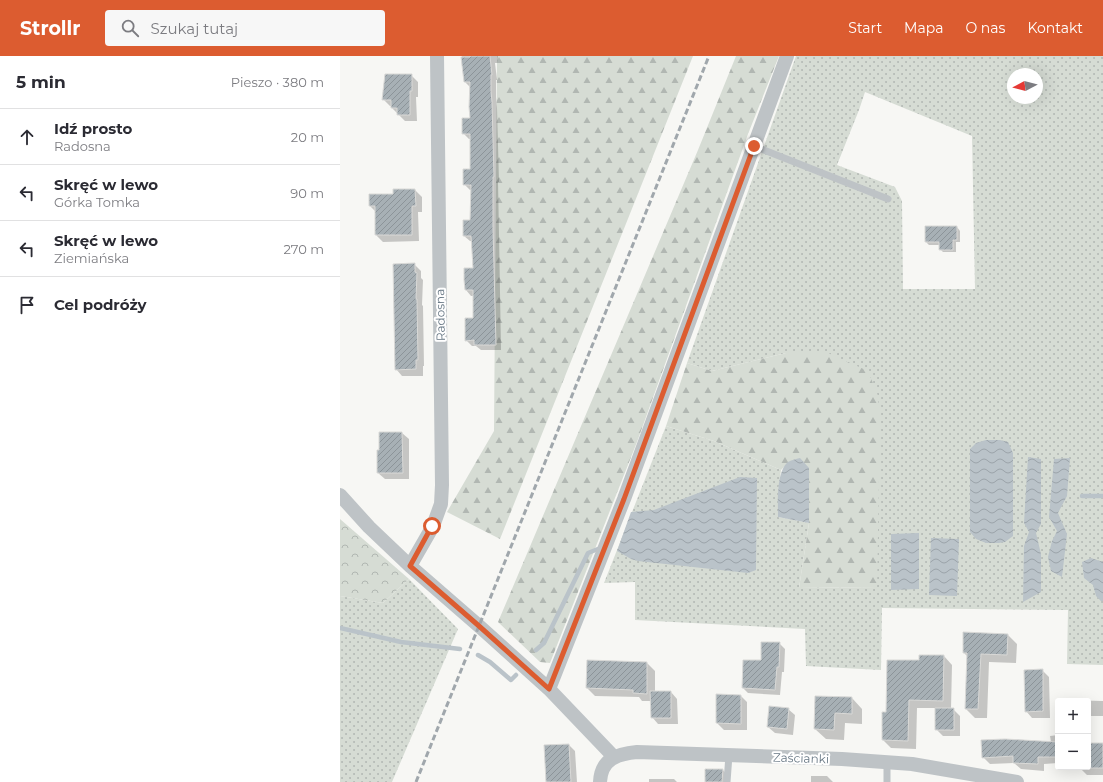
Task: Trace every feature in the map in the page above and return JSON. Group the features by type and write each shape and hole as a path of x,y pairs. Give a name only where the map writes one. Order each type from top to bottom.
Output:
{"street":[{"name":"Radosna","path":"410,566 432,526 441,504 437,56"},
{"path":"549,689 624,499 787,56"},
{"path":"340,495 369,527 410,566 549,689 614,757 605,765 601,774 600,782"},
{"name":"Zaścianki","path":"614,757 625,753 637,752 842,759 912,764 1017,782"}],"lane":[{"path":"754,146 888,199"},
{"path":"727,782 729,755"},
{"path":"887,762 887,782"}],"green space":[{"path":"497,56 693,56 500,539 447,512 494,431"},
{"path":"736,56 779,56 748,134 637,442 550,663 540,662 498,622 698,150"},
{"path":"796,56 1103,56 1103,665 1067,664 1068,610 882,608 881,670 806,666 805,629 635,620 635,582 604,583 666,426 714,441 781,470 778,493 778,517 809,523 799,588 877,587 786,353 712,371 687,363","holes":["865,92 972,136 975,289 903,289 902,201 895,187 837,165"]},
{"path":"786,353 828,353 868,371 878,396 880,423 877,587 799,588 809,523 789,462 781,470 714,441 666,426 687,363 712,371"},
{"path":"340,519 409,579 383,603 340,596"},
{"path":"409,579 458,629 392,782 340,782 340,596 383,603"}],"water":[{"path":"986,440 1000,440 1008,442 1013,453 1013,536 1005,542 999,543 986,543 976,539 970,532 970,449 976,443"},
{"path":"1028,457 1041,459 1041,524 1036,533 1041,554 1041,592 1023,602 1024,546 1029,532 1024,523"},
{"path":"800,458 809,468 809,523 778,517 778,488 781,473 788,462"},
{"path":"1070,458 1067,496 1058,513 1067,534 1062,577 1051,571 1048,557 1052,541 1057,531 1049,517 1054,459"},
{"path":"740,477 757,478 756,570 748,573 638,561 631,559 617,551 631,512 654,510"},
{"path":"919,533 919,589 891,590 891,534"},
{"path":"931,538 959,539 957,596 929,595"},
{"path":"1091,558 1103,562 1103,601 1096,596 1093,585 1084,578 1082,562"}],"building":[{"path":"490,56 492,75 491,91 494,177 493,228 496,345 474,345 474,340 465,341 465,318 473,318 473,290 465,290 464,268 473,268 471,236 463,236 463,220 470,220 471,185 463,185 463,169 470,169 470,134 462,134 462,118 470,118 470,82 464,82 461,57"},
{"path":"385,74 412,74 410,115 397,115 397,108 391,108 391,100 382,100"},
{"path":"393,189 415,189 416,206 412,206 412,235 375,235 375,206 369,206 369,194 393,194"},
{"path":"925,226 957,226 957,240 953,240 953,250 939,250 939,242 925,242"},
{"path":"415,263 415,272 417,273 416,299 418,360 416,360 416,369 395,370 393,264"},
{"path":"379,432 402,432 403,473 377,473"},
{"path":"963,632 1008,634 1007,655 981,654 978,709 965,709 967,653 963,653"},
{"path":"761,642 780,642 779,667 777,667 775,690 742,688 743,660 761,660"},
{"path":"919,655 944,655 943,701 909,700 908,741 882,740 882,712 886,712 887,660 919,660"},
{"path":"587,660 647,662 647,694 633,693 633,690 586,688"},
{"path":"1043,669 1043,711 1025,712 1024,670"},
{"path":"650,691 671,691 671,718 651,718"},
{"path":"716,694 741,695 741,724 716,723"},
{"path":"815,696 852,697 852,714 835,713 834,730 814,729"},
{"path":"769,706 789,708 787,729 767,727"},
{"path":"935,708 954,708 954,730 935,730"},
{"path":"1005,739 1055,742 1055,757 1038,757 1038,764 1013,763 1013,756 982,758 981,740"},
{"path":"1091,743 1103,743 1103,768 1091,768"},
{"path":"569,744 571,782 546,782 544,745"},
{"path":"705,769 723,769 722,782 705,782"}],"waterway":[{"path":"1082,496 1103,496"},
{"path":"536,650 544,643 588,553 598,549"},
{"path":"340,628 401,642 460,649"},
{"path":"478,655 490,662 511,680 516,675"}],"railway":[{"path":"416,782 709,56"}],"route":[{"path":"432,526 410,566 549,689 624,499 664,386 754,146"}]}
